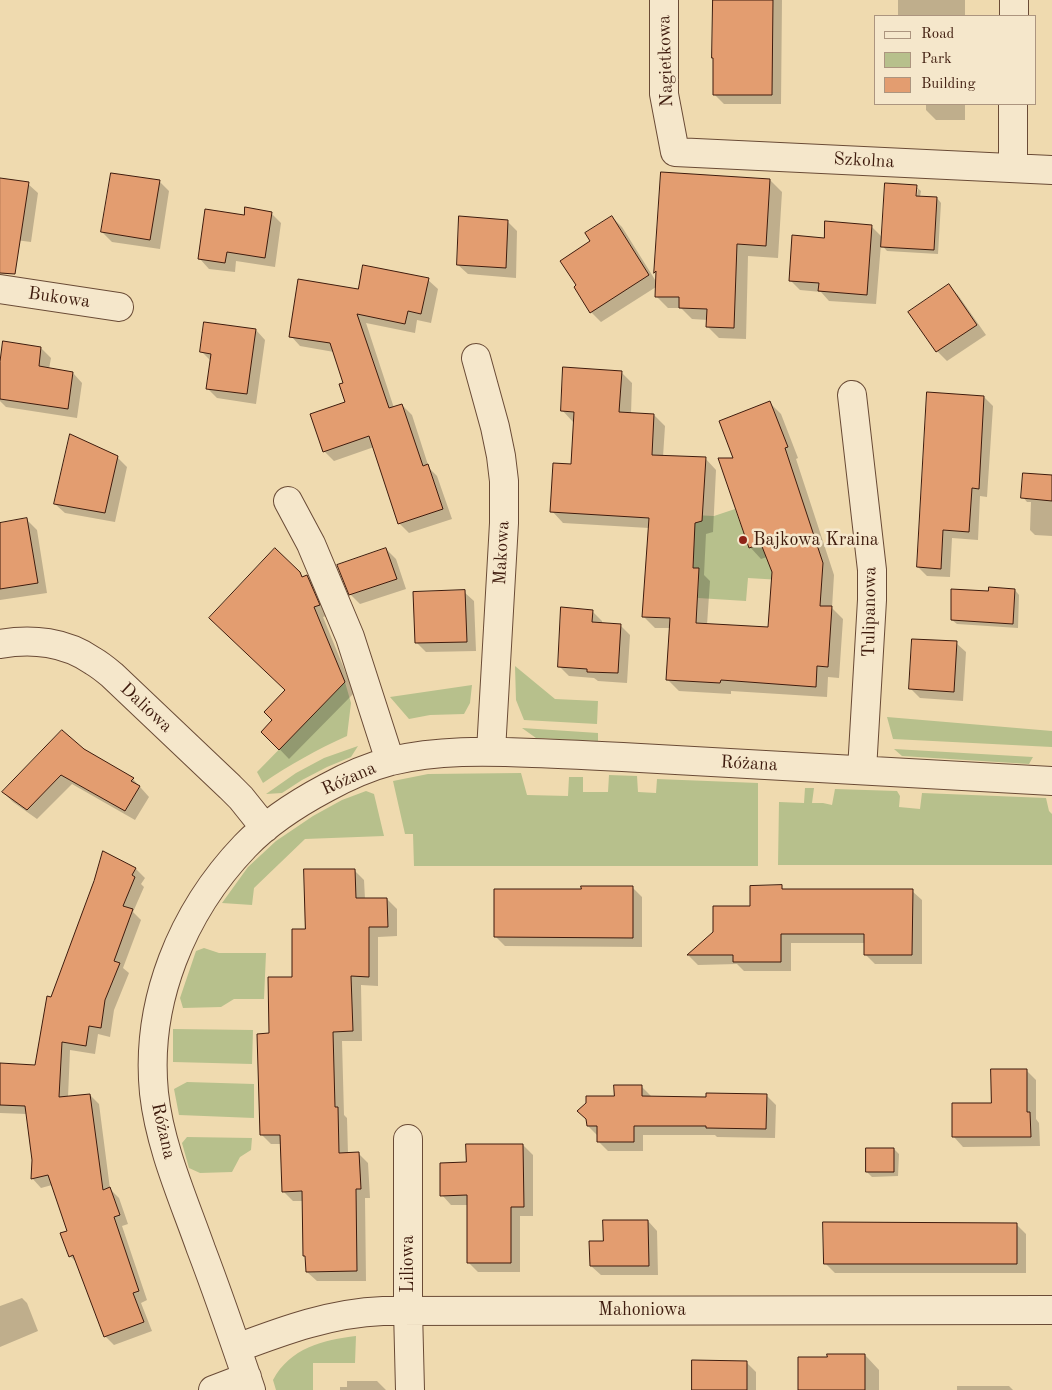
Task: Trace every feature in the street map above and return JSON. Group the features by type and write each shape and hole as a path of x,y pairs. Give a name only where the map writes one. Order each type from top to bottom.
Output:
{"street":[{"name":"Nagietkowa","path":"664,0 664,94 676,152"},
{"path":"1014,0 1014,15"},
{"path":"1013,105 1013,168"},
{"name":"Szkolna","path":"676,152 1052,170"},
{"name":"Bukowa","path":"0,289 119,306"},
{"name":"Makowa","path":"476,358 495,427 504,481 504,523 492,751"},
{"name":"Tulipanowa","path":"852,395 872,570 862,770"},
{"path":"288,501 311,544 350,637 390,761"},
{"name":"Daliowa","path":"0,644 14,641 43,642 70,648 93,660 112,675 230,787 265,828"},
{"name":"Różana","path":"249,1384 167,1152 154,1094 153,1056 156,1017 167,974 186,930 214,884 245,846 282,815 340,780 359,772 390,761 454,752 492,751 605,756 1052,781"},
{"name":"Liliowa","path":"408,1139 410,1390"},
{"name":"Mahoniowa","path":"237,1348 319,1320 366,1311 1052,1310"},
{"path":"213,1390 249,1384"}],"green space":[{"path":"735,509 749,548 761,544 763,550 798,581 748,578 746,601 698,598 699,569 693,568 694,555 671,553 673,514 714,516"},
{"path":"515,666 555,699 598,701 597,724 524,720 516,700"},
{"path":"345,682 351,703 347,736 304,758 263,783 257,772"},
{"path":"472,685 470,703 464,714 430,715 409,719 390,697"},
{"path":"887,717 1052,731 1052,747 893,739"},
{"path":"522,728 598,733 598,741 536,738"},
{"path":"358,746 351,757 302,780 282,793 266,794 296,773 324,758"},
{"path":"894,749 1033,757 1029,764 902,756"},
{"path":"521,773 527,795 568,796 569,777 583,777 583,792 608,792 609,775 637,776 638,792 656,793 657,779 758,783 758,866 414,866 413,834 405,834 393,781 428,774"},
{"path":"805,788 814,788 812,803 832,805 835,789 897,791 900,796 899,807 920,809 922,793 1046,798 1049,811 1052,814 1052,865 778,865 779,802 804,803"},
{"path":"366,791 374,794 384,836 305,839 254,888 252,905 222,903 248,867 276,841 313,816 342,800"},
{"path":"204,948 219,953 266,953 264,999 234,999 221,1007 183,1008 180,998 196,951"},
{"path":"173,1029 253,1030 252,1064 173,1062"},
{"path":"187,1082 254,1084 254,1118 179,1115 174,1089"},
{"path":"187,1137 252,1138 251,1150 240,1157 232,1172 200,1173 189,1168 182,1143"},
{"path":"356,1336 355,1363 313,1363 313,1390 276,1390 273,1380 288,1360 298,1353 320,1343"}],"building":[{"path":"713,0 773,0 772,95 713,95"},
{"path":"661,172 770,179 766,246 737,244 734,328 706,327 707,309 679,308 679,297 655,297 656,271 654,273"},
{"path":"111,173 160,180 150,240 101,232"},
{"path":"0,178 29,182 15,274 0,273"},
{"path":"885,183 917,185 916,196 937,197 934,250 881,247"},
{"path":"245,207 272,212 265,258 227,252 225,263 198,259 205,209 244,215"},
{"path":"459,216 508,220 506,268 457,265"},
{"path":"612,216 649,275 590,313 574,287 576,285 560,261 590,241 585,233"},
{"path":"825,221 872,225 867,295 818,291 819,283 789,281 792,235 824,238"},
{"path":"363,265 429,278 421,314 408,311 405,324 357,314 389,408 402,404 423,466 428,464 443,509 398,524 369,436 323,452 310,414 345,402 339,384 343,383 330,343 289,337 298,279 358,289"},
{"path":"949,284 977,325 936,352 908,312"},
{"path":"204,322 256,329 247,394 206,389 211,354 200,352"},
{"path":"3,341 41,347 39,366 73,372 68,409 0,399 0,362"},
{"path":"563,367 622,371 619,412 654,414 652,455 706,457 702,521 695,523 693,568 699,568 696,623 768,627 772,572 761,544 749,548 718,458 733,458 719,421 770,401 788,447 785,448 823,563 820,606 832,606 828,667 817,666 816,687 721,680 720,683 666,680 670,618 642,617 649,518 550,512 553,463 571,464 574,412 561,411"},
{"path":"927,392 984,396 979,489 972,488 969,532 943,530 941,569 917,567"},
{"path":"70,434 118,456 105,513 54,504"},
{"path":"1023,473 1052,475 1052,501 1021,498"},
{"path":"27,518 38,583 0,589 0,523"},
{"path":"275,548 300,572 302,577 307,575 320,605 314,607 345,682 279,750 261,732 272,720 264,712 285,690 209,618"},
{"path":"386,548 397,579 349,595 337,565"},
{"path":"989,587 1015,589 1013,624 951,620 951,589 988,591"},
{"path":"465,590 467,642 415,643 413,592"},
{"path":"561,607 593,610 592,622 621,624 618,673 587,672 587,669 558,667"},
{"path":"912,639 957,641 954,692 909,689"},
{"path":"62,730 84,749 134,778 131,781 140,786 125,811 61,775 27,810 2,792"},
{"path":"103,851 136,868 132,875 135,877 123,906 133,909 114,961 120,963 105,1000 101,1028 89,1026 86,1046 62,1042 59,1097 90,1094 103,1190 110,1187 120,1215 114,1217 139,1291 133,1293 144,1322 104,1337 73,1255 69,1257 60,1233 67,1231 48,1175 31,1179 32,1160 25,1106 0,1105 0,1063 35,1065 47,996 51,997 94,881"},
{"path":"304,869 355,869 356,898 387,898 388,927 369,927 369,977 351,976 353,1031 333,1032 335,1107 338,1107 339,1153 359,1152 361,1189 356,1189 357,1271 306,1272 305,1256 303,1256 302,1191 282,1192 280,1135 260,1135 257,1034 269,1033 268,977 292,977 292,929 305,929"},
{"path":"782,885 782,889 913,889 912,955 864,955 864,934 781,934 781,962 733,962 733,955 687,955 713,932 713,906 750,906 750,886"},
{"path":"581,886 633,886 633,938 494,937 494,889 581,889"},
{"path":"991,1069 1027,1069 1027,1112 1030,1112 1031,1137 952,1137 952,1103 991,1103"},
{"path":"614,1085 642,1085 642,1096 706,1097 706,1093 767,1094 766,1129 706,1128 706,1126 634,1126 634,1142 597,1142 597,1126 587,1126 586,1119 577,1111 586,1103 586,1096 614,1096"},
{"path":"466,1144 523,1144 524,1207 511,1207 511,1263 467,1263 467,1195 440,1196 440,1163 466,1162"},
{"path":"866,1148 894,1148 894,1172 866,1172"},
{"path":"603,1220 648,1220 649,1266 590,1266 589,1241 603,1241"},
{"path":"823,1222 1017,1223 1017,1264 824,1264"},
{"path":"827,1354 865,1354 865,1390 798,1390 798,1357 827,1357"},
{"path":"692,1360 747,1361 747,1390 692,1390"}],"place":[{"name":"Bajkowa Kraina","path":"743,540"}]}
